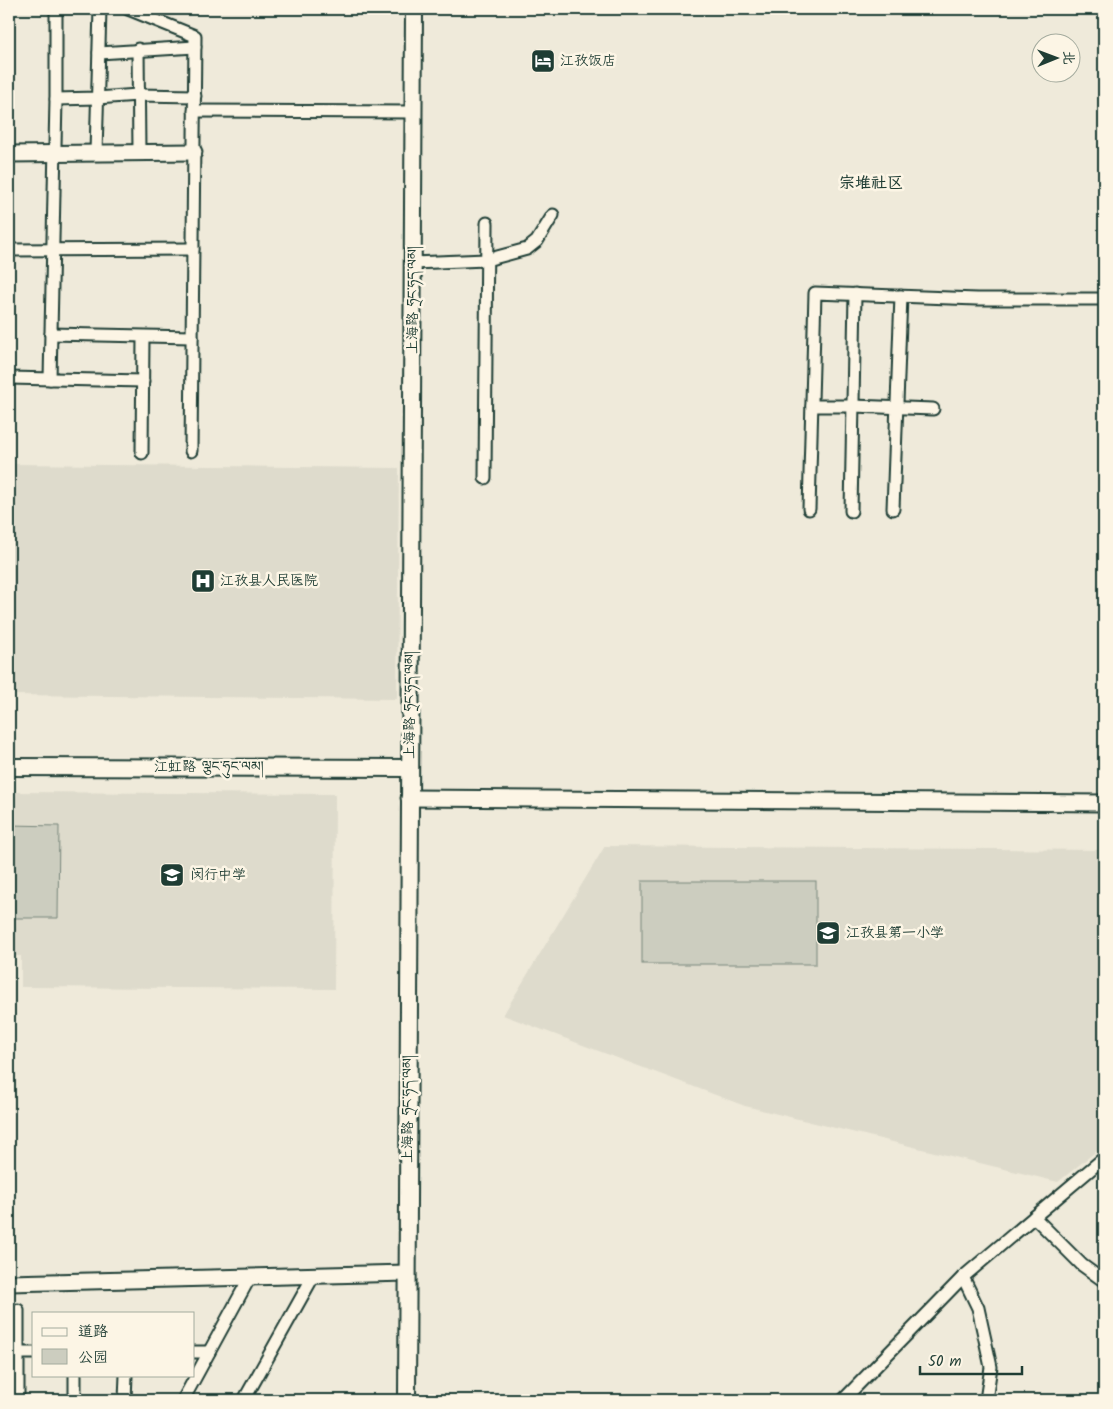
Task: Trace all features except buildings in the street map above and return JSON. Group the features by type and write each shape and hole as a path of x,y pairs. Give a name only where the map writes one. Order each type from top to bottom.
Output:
{"main road":[{"name":"上海路 ཧྲང་ཧད་ལམ།","path":"407,1400 414,9"},
{"name":"江虹路 ལྕང་ཧུང་ལམ།","path":"9,767 410,768"}],"street":[{"path":"50,378 56,9"},
{"path":"96,153 100,9"},
{"path":"128,9 195,36 190,451"},
{"path":"98,52 195,47"},
{"path":"138,49 139,152"},
{"path":"56,99 195,96"},
{"path":"194,111 414,112"},
{"path":"9,154 194,152"},
{"path":"413,263 486,260 527,248 537,241 553,215"},
{"path":"485,478 487,223"},
{"path":"9,249 193,249"},
{"path":"809,509 815,293 977,299 1104,299"},
{"path":"851,510 855,294"},
{"path":"893,509 901,296"},
{"path":"51,334 192,338"},
{"path":"142,453 143,337"},
{"path":"9,378 143,381"},
{"path":"812,406 934,409"},
{"path":"409,798 1104,803"},
{"path":"843,1400 963,1277 1104,1158"},
{"path":"1034,1217 1082,1265 1104,1281"},
{"path":"9,1283 407,1273"},
{"path":"244,1400 314,1275"},
{"path":"183,1400 250,1277"},
{"path":"963,1277 978,1308 991,1367 986,1400"},
{"path":"18,1310 13,1353 18,1400"},
{"path":"195,1352 210,1352"},
{"path":"13,1353 32,1353"},
{"path":"75,1376 75,1400"},
{"path":"125,1400 126,1376"}],"shaded area":[{"name":"江孜县人民医院","path":"9,464 399,468 397,699 9,695"},
{"name":"闵行中学","path":"9,792 335,794 334,989 21,987 21,956 9,956"},
{"name":"江孜县第一小学","path":"605,846 1104,850 1104,1145 1058,1182 745,1106 503,1015"}],"green space":[{"path":"9,825 59,826 58,918 9,918"},
{"path":"642,881 816,881 816,964 642,964"}],"place":[{"name":"江孜饭店","path":"543,61"},
{"name":"江孜县人民医院","path":"203,581"},
{"name":"闵行中学","path":"172,875"},
{"name":"江孜县第一小学","path":"828,933"}],"district":[{"name":"宗堆社区","path":"871,183"}]}
